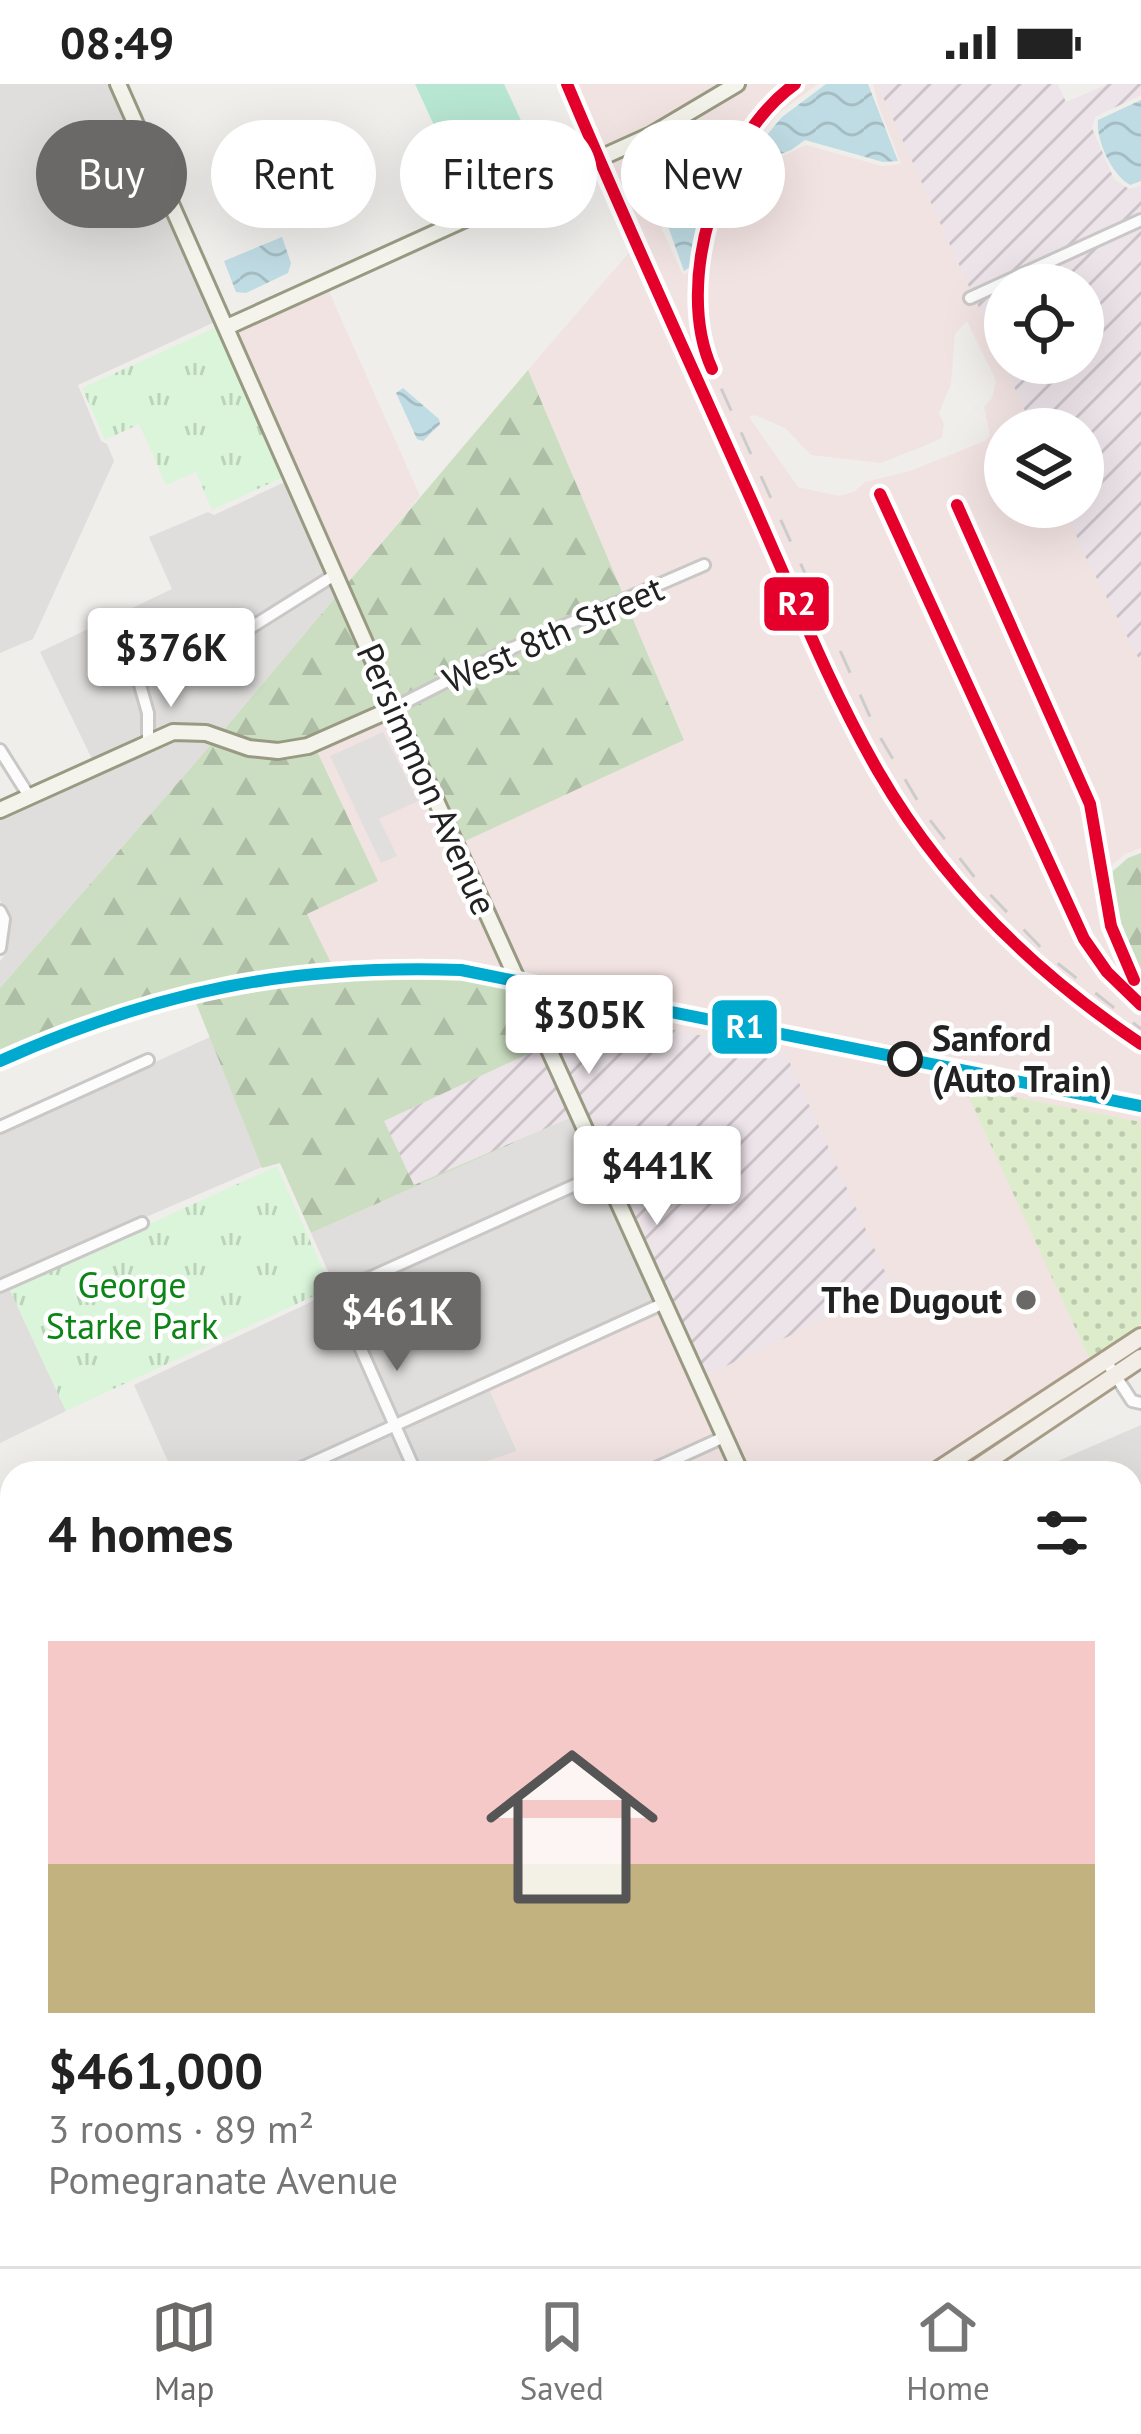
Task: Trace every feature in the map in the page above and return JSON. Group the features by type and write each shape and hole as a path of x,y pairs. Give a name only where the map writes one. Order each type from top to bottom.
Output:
{"main road":[{"path":"986,1461 1141,1336"},
{"path":"954,1461 1109,1366 1141,1358"}],"street":[{"name":"Persimmon Avenue","path":"118,84 735,1461"},
{"path":"227,327 651,135 737,84"},
{"path":"970,298 1141,220"},
{"name":"West 8th Street","path":"0,810 148,742 188,731 249,748 278,751 308,746 510,649 704,566"},
{"path":"148,742 148,712 140,686 148,669 250,628 336,574"},
{"path":"0,750 29,796"},
{"path":"0,911 4,919 0,948"},
{"path":"0,1126 148,1060"},
{"path":"410,1461 336,1293 604,1172"},
{"path":"0,1286 142,1223"},
{"path":"317,1461 664,1304"},
{"path":"1109,1366 1132,1400 1141,1403"},
{"path":"671,1461 724,1437"}],"shaded area":[{"path":"0,84 113,84 129,120 36,120 36,228 178,228 219,320 78,385 114,461 33,639 0,653"},
{"path":"575,84 727,84 667,120 621,120 621,142 605,150 597,120 591,120"},
{"path":"747,84 818,84 773,120 693,120"},
{"path":"873,84 877,84 971,291 963,295 967,304 976,301 984,319 984,356 967,321 955,334 951,384 939,413 944,424 942,438 881,463 811,455 785,428 755,415 749,417 798,487 839,496 865,482 910,471 984,441 984,528 1075,528 1141,663 1141,848 1109,868 1107,902 1126,968 1141,987 1141,1122 965,1088 1090,1360 940,1461 741,1461 703,1377 891,1287 785,1052 587,1013 531,997 461,843 684,739 627,605 711,568 706,559 623,594 528,370 644,235 641,228 662,228 683,275 697,268 703,228 785,228 785,155 806,145 882,166 901,164 879,107"},
{"path":"877,84 1058,84 1066,102 1108,84 1141,84 1141,95 1095,117 1092,128 1114,179 1129,189 1141,186 1141,214 1031,264 984,264 984,285 971,291"},
{"path":"621,155 621,184 610,160"},
{"path":"1141,226 1141,663 1073,528 1104,528 1104,408 1024,408 1013,384 1104,384 1104,264 1059,264"},
{"path":"327,287 420,496 346,585 234,330"},
{"path":"995,384 1013,384 1024,408 984,408"},
{"path":"289,480 329,571 247,623 146,662 135,687 143,713 143,738 93,761 40,652 172,589 149,537 208,512 214,515"},
{"path":"334,582 339,593 222,732 153,734 145,686 152,674 252,633"},
{"path":"392,715 519,993 473,981 338,977 307,914 378,881 317,750"},
{"path":"383,732 418,801 379,819 397,856 381,863 330,756"},
{"path":"175,738 214,741 0,988 9,920 0,900 0,816"},
{"path":"531,997 587,1013 785,1052 892,1287 703,1377"},
{"path":"210,1037 262,1167 0,1280 0,1133"},
{"path":"543,1047 574,1116 415,1186 383,1121"},
{"path":"574,1116 598,1169 335,1287 311,1233"},
{"path":"602,1179 657,1300 397,1419 342,1296"},
{"path":"9,1288 66,1411 0,1443 0,1292"},
{"path":"330,1293 388,1423 303,1461 168,1461 134,1385"},
{"path":"662,1310 718,1434 658,1461 487,1461 517,1451 489,1389"},
{"path":"489,1389 517,1451 490,1461 416,1461 401,1429"},
{"path":"1141,1425 1141,1461 1058,1461"},
{"path":"392,1433 405,1461 330,1461"},
{"path":"722,1444 730,1461 684,1461"}],"green space":[{"path":"415,84 504,84 521,120 432,120"},
{"path":"221,325 286,476 212,510 196,472 166,485 139,424 105,440 82,388"},
{"path":"528,370 623,594 507,644 396,701 346,585"},
{"path":"339,593 387,705 325,733 289,742 269,743 222,732"},
{"path":"627,605 684,740 461,843 400,711 512,654"},
{"path":"376,722 317,751 378,881 307,914 338,977 473,981 519,993 543,1047 384,1121 414,1185 574,1116 311,1233 280,1163 262,1168 194,998 54,1044 7,1067 0,1051 0,988 214,741 264,756"},
{"path":"1141,853 1141,980 1121,942 1113,871"},
{"path":"964,1087 1141,1122 1141,1324 1090,1360"},
{"name":"George Starke Park","path":"277,1166 331,1288 66,1411 9,1288"}],"water":[{"path":"826,84 868,84 898,161 883,162 805,140 785,152 782,117"},
{"path":"1141,100 1141,181 1130,185 1106,157 1098,120"},
{"path":"669,228 700,228 693,265 684,271"},
{"path":"282,237 291,263 288,273 246,293 236,292 224,261"},
{"path":"403,388 439,419 440,424 423,441 417,439 396,393"}],"railway":[{"path":"795,84 743,145 715,200 702,259 706,355 877,732 926,815 979,883 1051,958 1141,1029"},
{"path":"880,494 1084,939 1107,972 1141,1005"},
{"path":"957,505 1090,804 1111,926 1141,993"},
{"path":"0,1061 114,1016 225,987 339,972 461,970 1141,1106"}],"transit line":[{"name":"R2","path":"567,84 822,662 878,771 931,850 994,922 1064,987 1141,1044"},
{"name":"R2","path":"712,369 701,334 698,296 710,214 744,139 795,84"},
{"name":"R2","path":"880,494 1084,939 1107,972 1141,1005"},
{"name":"R2","path":"957,505 1090,804 1111,926 1134,980"},
{"name":"R1","path":"0,1061 114,1016 225,987 339,972 461,970 1141,1106"}],"place":[{"name":"Sanford (Auto Train)","path":"905,1059"},
{"name":"The Dugout","path":"1026,1300"}]}
